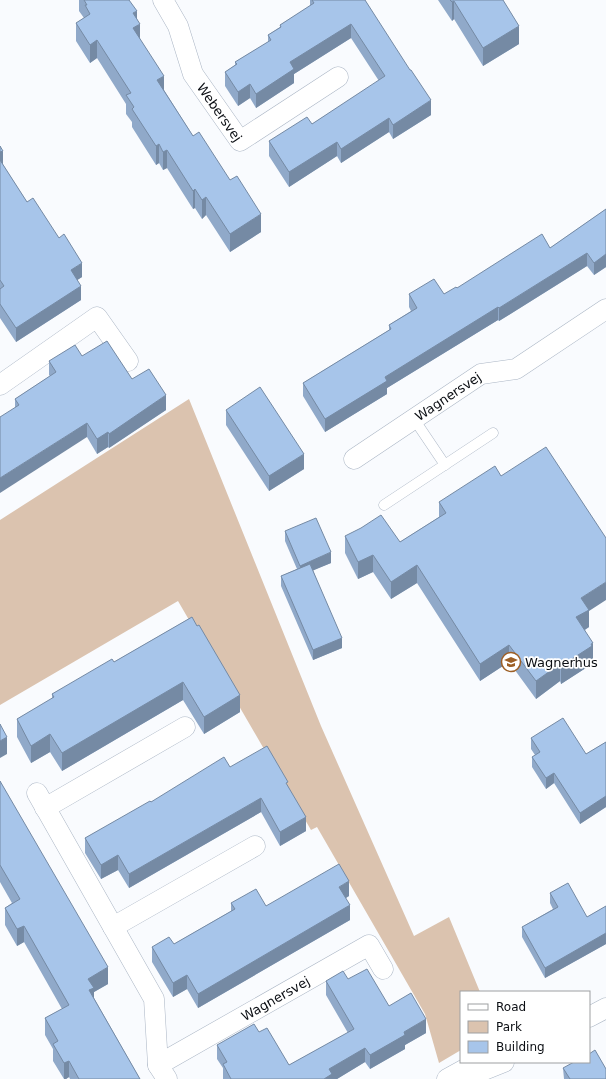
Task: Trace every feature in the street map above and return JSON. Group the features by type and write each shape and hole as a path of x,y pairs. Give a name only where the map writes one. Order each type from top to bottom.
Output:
{"street":[{"name":"Webersvej","path":"163,0 178,26 194,74 240,141 338,77"},
{"name":"Wagnersvej","path":"354,459 481,374 516,369 606,309"},
{"path":"0,385 97,317 128,360"},
{"name":"Wagnersvej","path":"185,727 41,800 154,999 163,1072 369,946 383,969"},
{"path":"113,927 256,846"},
{"path":"590,1016 606,1008"},
{"path":"447,1079 467,1068 479,1072 502,1063"}],"lane":[{"path":"414,419 445,465"},
{"path":"384,505 493,433"}],"green space":[{"path":"189,399 321,726 414,936 449,917 480,991 460,991 460,1051 439,1063 425,1014 317,827 311,830 178,601 0,705 0,520"}],"building":[{"path":"84,0 129,0 137,11 133,13 140,24 133,28 164,76 157,80 193,136 199,132 230,180 237,176 261,214 230,234 206,197 202,200 195,189 193,191 167,150 163,152 159,144 156,146 132,109 134,107 126,95 131,93 97,40 90,45 76,23 90,14"},
{"path":"312,0 365,0 431,100 393,125 389,118 341,149 337,142 289,172 269,141 307,117 312,124 385,76 351,24 290,62 294,69 256,94 250,84 238,92 225,72 237,64 235,62 271,40 268,35 281,27 280,25 314,3"},
{"path":"450,0 503,0 519,26 483,48 454,1 452,2"},
{"path":"0,160 27,202 33,198 59,238 64,234 82,263 71,270 81,286 16,328 0,304 0,289 4,286 0,280"},
{"path":"606,209 606,254 594,263 587,253 385,377 387,381 325,419 303,383 391,329 389,325 417,308 409,294 434,279 444,294 456,287 457,288 542,234 550,248"},
{"path":"107,341 132,379 149,369 166,395 109,434 108,432 97,439 87,423 0,478 0,417 19,405 15,399 56,372 49,361 75,345 82,356"},
{"path":"260,387 304,454 269,476 226,410"},
{"path":"546,447 606,538 606,582 581,598 589,610 576,617 593,643 591,644 592,646 561,666 560,664 536,681 509,645 480,664 417,565 391,582 373,555 358,562 345,536 381,515 400,542 446,513 439,502 495,466 501,476"},
{"path":"316,518 331,552 300,566 285,531"},
{"path":"310,564 342,638 313,650 281,576"},
{"path":"192,617 197,626 199,625 240,695 204,717 183,682 62,753 50,734 31,746 17,719 54,697 52,694 112,659 114,662"},
{"path":"563,718 586,754 606,742 606,796 580,813 554,773 546,778 532,757 540,752 531,738"},
{"path":"0,724 7,737 0,741"},
{"path":"267,746 306,817 280,832 261,798 129,874 118,855 101,865 85,838 150,801 151,802 224,757 230,767"},
{"path":"0,781 108,967 88,979 94,988 89,990 140,1079 79,1079 69,1061 64,1063 53,1044 58,1041 45,1018 69,1005 24,926 17,929 5,908 20,899 0,865"},
{"path":"339,864 349,881 339,887 350,905 198,994 187,975 173,983 152,947 169,937 174,944 235,909 231,903 256,889 266,906"},
{"path":"568,883 587,917 606,906 606,933 545,968 522,927 558,907 550,893"},
{"path":"367,969 389,1006 411,993 426,1019 404,1032 405,1035 370,1055 365,1048 329,1069 332,1074 324,1079 231,1079 223,1064 227,1062 217,1045 254,1024 259,1032 267,1028 289,1065 354,1029 326,981 343,971 348,979"},
{"path":"595,1050 606,1069 606,1079 570,1079 563,1068 572,1063 590,1063 590,1053"}],"place":[{"name":"Wagnerhus","path":"511,662"}]}
